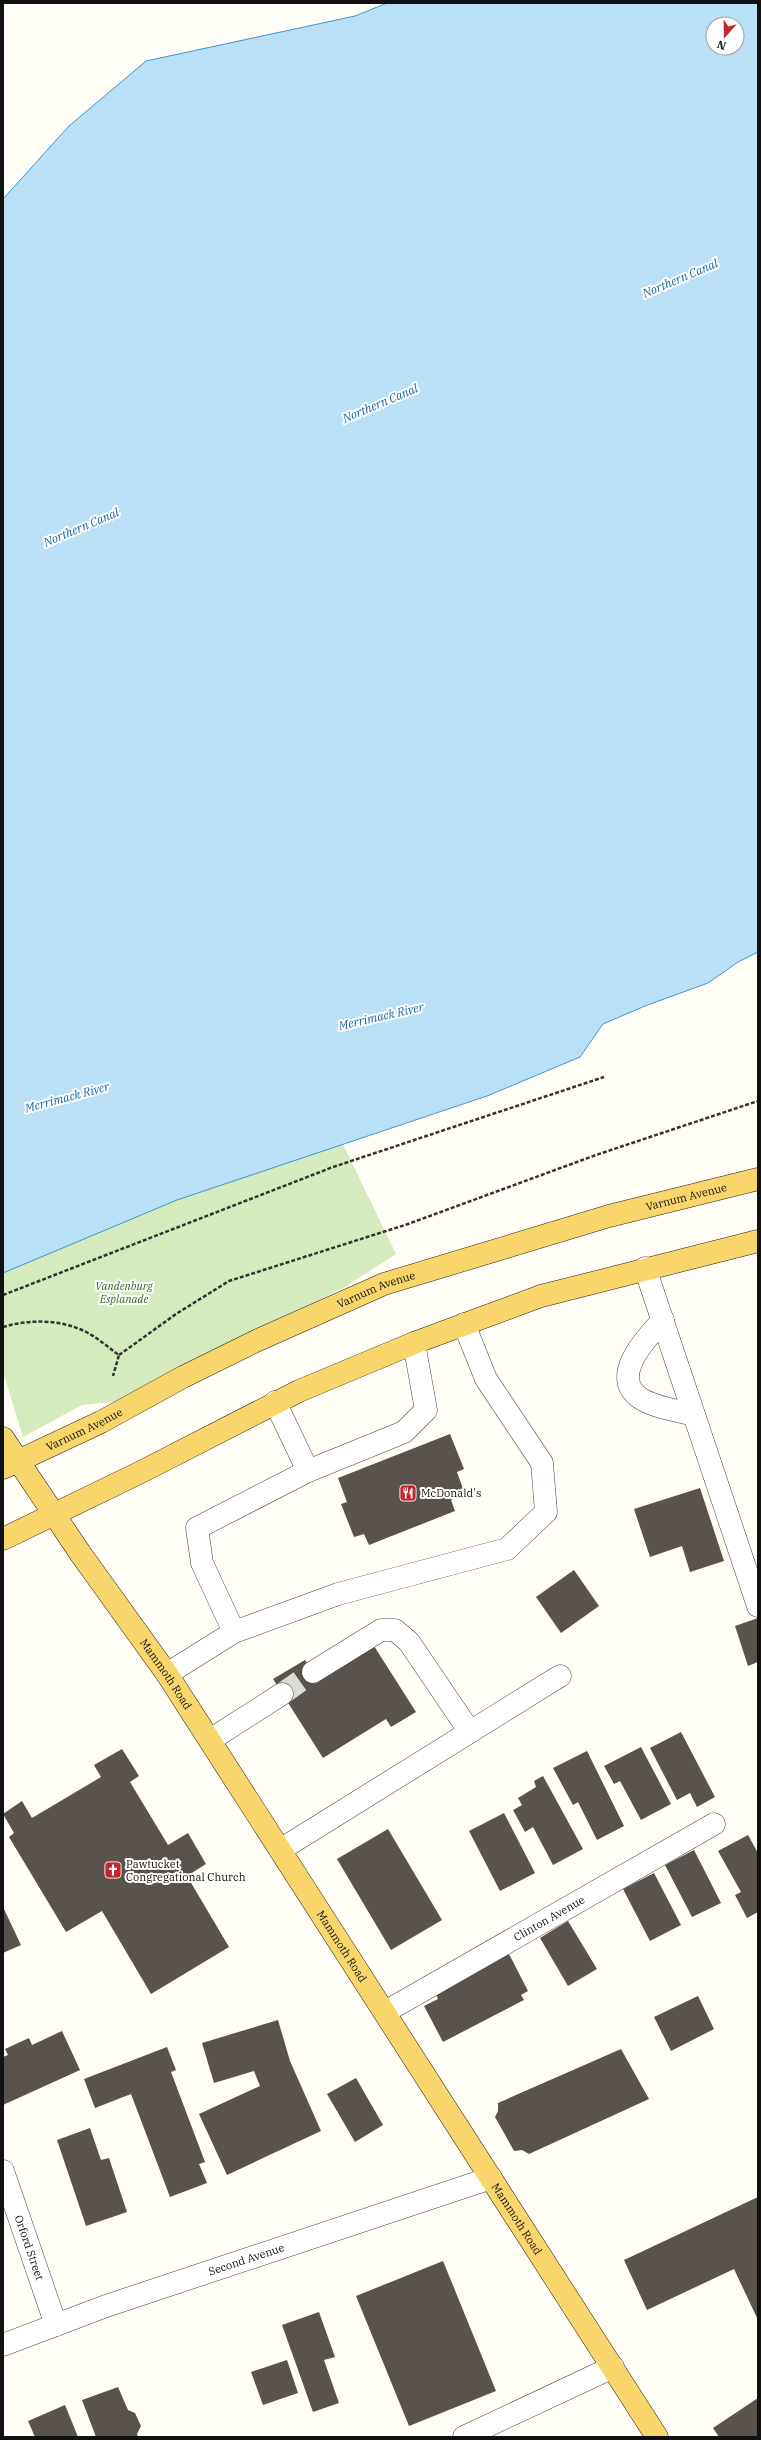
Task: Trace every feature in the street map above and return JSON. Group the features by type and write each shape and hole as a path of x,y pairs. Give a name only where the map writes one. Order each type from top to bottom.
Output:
{"main road":[{"name":"Varnum Avenue","path":"10,1464 101,1422 183,1377 256,1341 384,1284 609,1216 758,1179"},
{"path":"3,1539 275,1402 414,1342 541,1296 645,1268 758,1241"},
{"name":"Mammoth Road","path":"3,1438 10,1464 54,1514 167,1674 657,2437"}],"street":[{"path":"645,1268 758,1606"},
{"path":"662,1320 638,1348 628,1377 629,1386 640,1398 656,1405 694,1415"},
{"path":"167,1674 234,1632 338,1594 507,1549 546,1512 542,1463 486,1379 464,1324"},
{"path":"234,1632 202,1563 197,1528 308,1471 404,1432 426,1410 414,1342"},
{"path":"275,1402 308,1471"},
{"path":"313,1672 381,1630 395,1630 409,1642 470,1732"},
{"path":"280,1850 560,1676"},
{"path":"210,1740 282,1694"},
{"name":"Clinton Avenue","path":"385,2012 714,1824"},
{"name":"Orford Street","path":"3,2171 56,2325"},
{"name":"Second Avenue","path":"3,2345 106,2306 491,2178"},
{"path":"475,2435 613,2368"}],"path":[{"path":"3,1295 333,1168 604,1077"},
{"path":"113,1376 119,1355 176,1314 229,1281 408,1224 596,1155 758,1101"},
{"path":"3,1327 21,1322 55,1322 88,1333 119,1355"}],"green space":[{"name":"Vandenburg Esplanade","path":"312,1080 396,1254 348,1285 259,1332 159,1397 82,1405 23,1437 3,1372 3,1235"}],"water":[{"path":"387,3 758,3 758,952 738,962 708,983 645,1006 603,1024 580,1057 487,1096 177,1200 3,1273 3,199 69,126 146,61 355,16"}],"building":[{"path":"450,1434 464,1469 457,1472 465,1494 451,1500 455,1511 369,1545 364,1534 354,1537 341,1504 347,1502 338,1478"},
{"path":"700,1488 724,1561 690,1572 682,1546 650,1557 634,1509"},
{"path":"574,1570 599,1606 561,1633 536,1597"},
{"path":"758,1618 758,1662 748,1666 735,1626"},
{"path":"374,1646 416,1712 391,1727 386,1719 323,1758 273,1679 305,1660 319,1680"},
{"path":"681,1732 715,1797 697,1807 690,1793 677,1800 650,1748"},
{"path":"641,1747 671,1804 641,1820 620,1781 614,1784 604,1766"},
{"name":"Pawtucket Congregational Church","path":"122,1749 139,1776 130,1782 168,1845 188,1833 206,1864 187,1876 229,1947 151,1994 102,1911 66,1932 9,1837 14,1833 3,1814 22,1801 32,1818 101,1777 94,1765"},
{"path":"587,1751 624,1826 597,1840 578,1802 573,1805 553,1768"},
{"path":"543,1776 583,1849 553,1865 533,1827 525,1832 513,1810 522,1805 518,1798 536,1787 534,1781"},
{"path":"504,1813 535,1873 500,1891 469,1831"},
{"path":"388,1829 442,1920 391,1950 337,1859"},
{"path":"748,1835 758,1853 758,1912 747,1918 735,1895 741,1892 718,1851"},
{"path":"694,1850 721,1903 692,1917 665,1865"},
{"path":"654,1873 681,1925 650,1941 623,1889"},
{"path":"3,1907 21,1945 3,1953"},
{"path":"568,1921 597,1969 568,1986 540,1938"},
{"path":"509,1954 528,1991 521,1995 524,2000 443,2042 424,2006 438,1999 435,1992"},
{"path":"698,1996 714,2029 671,2051 654,2017"},
{"path":"278,2020 290,2061 321,2131 227,2175 199,2114 260,2086 254,2071 214,2083 202,2043"},
{"path":"62,2031 80,2070 3,2105 3,2057 8,2055 5,2049 29,2038 32,2045"},
{"path":"167,2047 176,2070 171,2072 205,2162 199,2164 207,2183 170,2197 131,2094 95,2108 84,2079"},
{"path":"621,2049 649,2099 529,2154 522,2150 514,2151 495,2117 498,2111 498,2103"},
{"path":"356,2078 383,2125 355,2142 327,2094"},
{"path":"90,2128 101,2160 109,2158 127,2212 86,2226 57,2140"},
{"path":"758,2197 758,2320 734,2269 647,2310 624,2260"},
{"path":"443,2261 496,2391 409,2426 356,2296"},
{"path":"319,2312 335,2357 324,2360 339,2403 313,2412 282,2325"},
{"path":"287,2360 298,2393 263,2405 251,2372"},
{"path":"118,2387 128,2410 135,2413 141,2426 137,2434 138,2437 96,2437 82,2400"},
{"path":"758,2398 758,2437 719,2437 713,2428"},
{"path":"65,2405 78,2437 35,2437 28,2421"}],"tunnel":[{"path":"282,1694 313,1672"}],"place":[{"name":"McDonald's","path":"408,1493"},
{"name":"Pawtucket Congregational Church","path":"113,1870"}],"water label":[{"name":"Northern Canal","path":"680,278"},
{"name":"Northern Canal","path":"380,403"},
{"name":"Northern Canal","path":"81,527"},
{"name":"Merrimack River","path":"381,1016"},
{"name":"Merrimack River","path":"67,1097"}]}
